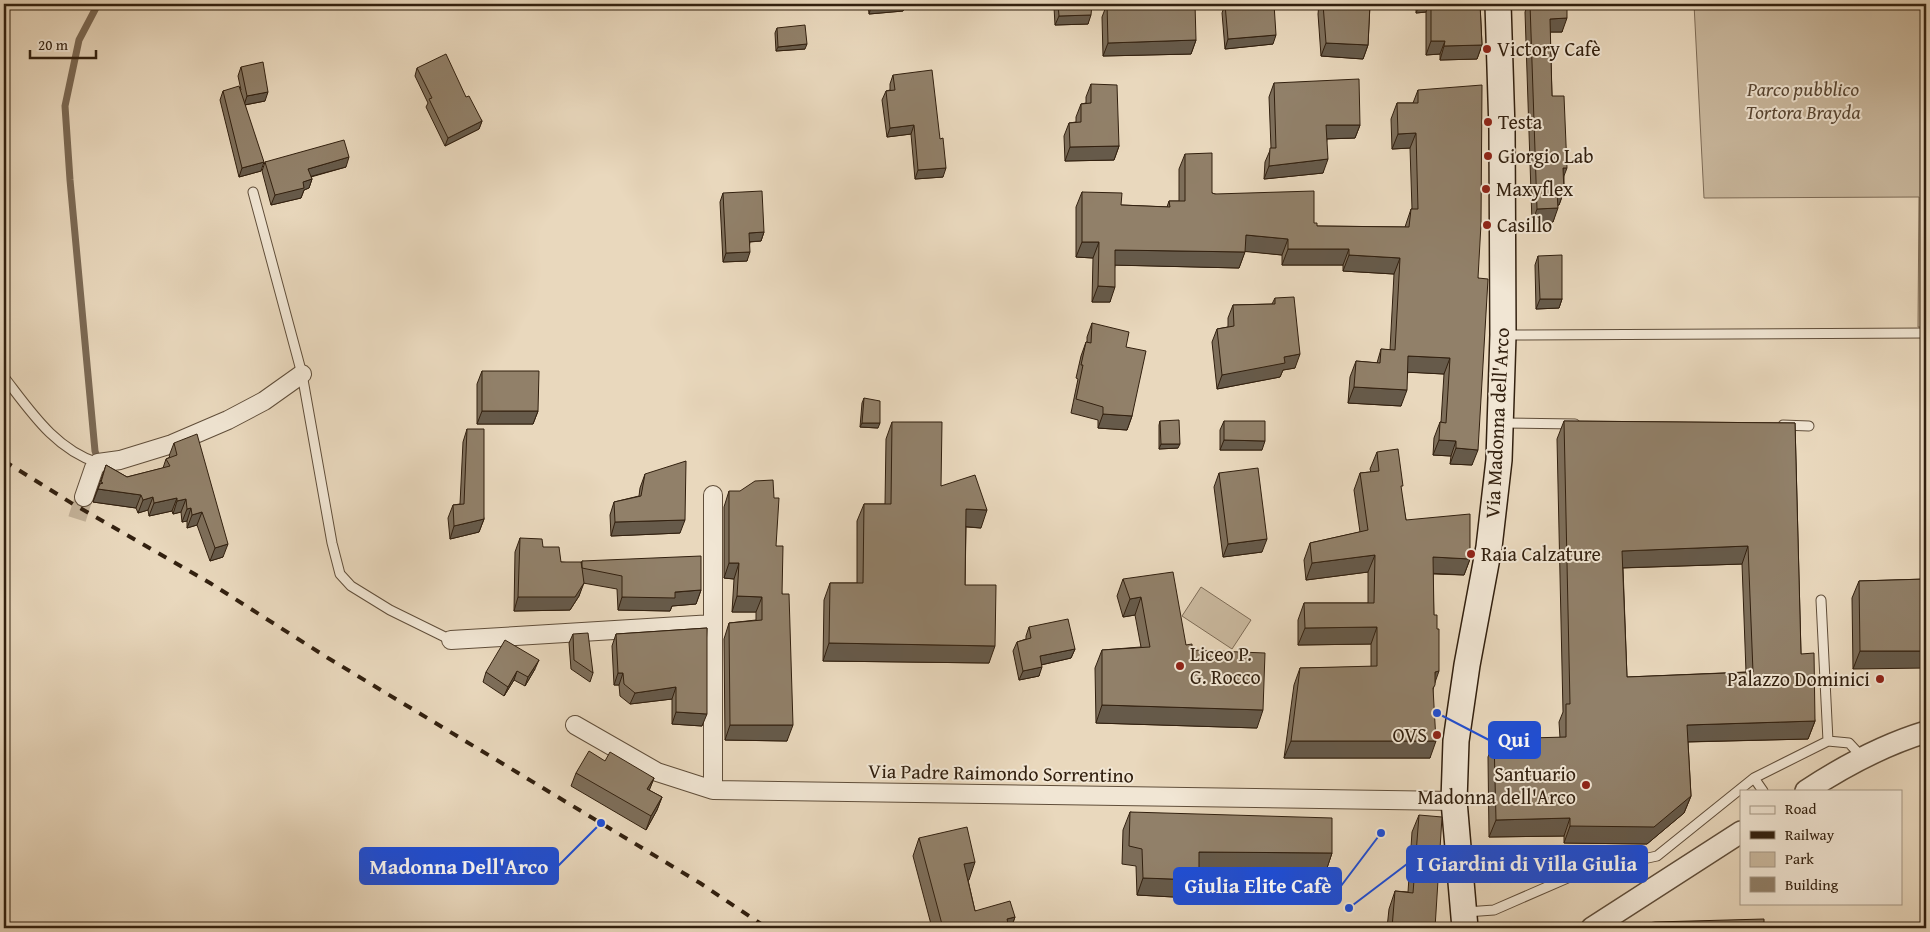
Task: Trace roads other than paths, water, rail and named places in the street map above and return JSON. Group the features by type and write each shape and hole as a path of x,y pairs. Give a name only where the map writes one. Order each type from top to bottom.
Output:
{"main road":[{"name":"Via Madonna dell'Arco","path":"1464,920 1454,801 1456,741 1467,665 1489,547 1499,460 1504,335 1502,130 1498,4"}],"street":[{"path":"84,497 94,468 98,463 120,460 164,447 220,424 264,401 302,374"},
{"path":"713,495 713,790"},
{"path":"451,640 713,624"},
{"name":"Via Padre Raimondo Sorrentino","path":"575,724 657,772 713,790 1454,801"},
{"path":"1808,790 1840,769 1862,758 1907,738 1926,732"},
{"path":"1592,928 1740,833"}],"lane":[{"path":"253,192 302,374 332,543 340,574 351,586 390,610 451,640"},
{"path":"1504,335 1926,333"},
{"path":"4,377 32,415 63,446 81,458 98,463"},
{"path":"1500,423 1586,424"},
{"path":"1770,425 1809,426"},
{"path":"1821,600 1828,741"},
{"path":"1464,920 1494,910 1579,873 1657,856 1754,778 1828,741 1849,742 1862,758"},
{"path":"1754,778 1762,790"}],"waterway":[{"path":"97,457 70,180 65,106 79,40 98,4"}],"tunnel":[{"path":"77,519 84,497"}],"railway":[{"path":"4,461 73,504 210,583 328,658 700,883 767,928"}],"place":[{"name":"Victory Cafè","path":"1487,49"},
{"name":"Testa","path":"1488,122"},
{"name":"Giorgio Lab","path":"1488,156"},
{"name":"Maxyflex","path":"1486,189"},
{"name":"Casillo","path":"1487,225"},
{"name":"Raia Calzature","path":"1471,554"},
{"name":"Liceo P. G. Rocco","path":"1180,666"},
{"name":"Palazzo Dominici","path":"1880,679"},
{"name":"Qui","path":"1437,713"},
{"name":"OVS","path":"1437,735"},
{"name":"Santuario Madonna dell'Arco","path":"1586,785"},
{"name":"Madonna Dell'Arco","path":"601,823"},
{"name":"Giulia Elite Cafè","path":"1381,833"},
{"name":"I Giardini di Villa Giulia","path":"1349,908"}],"park label":[{"name":"Parco pubblico Tortora Brayda","path":"1803,100"}]}
